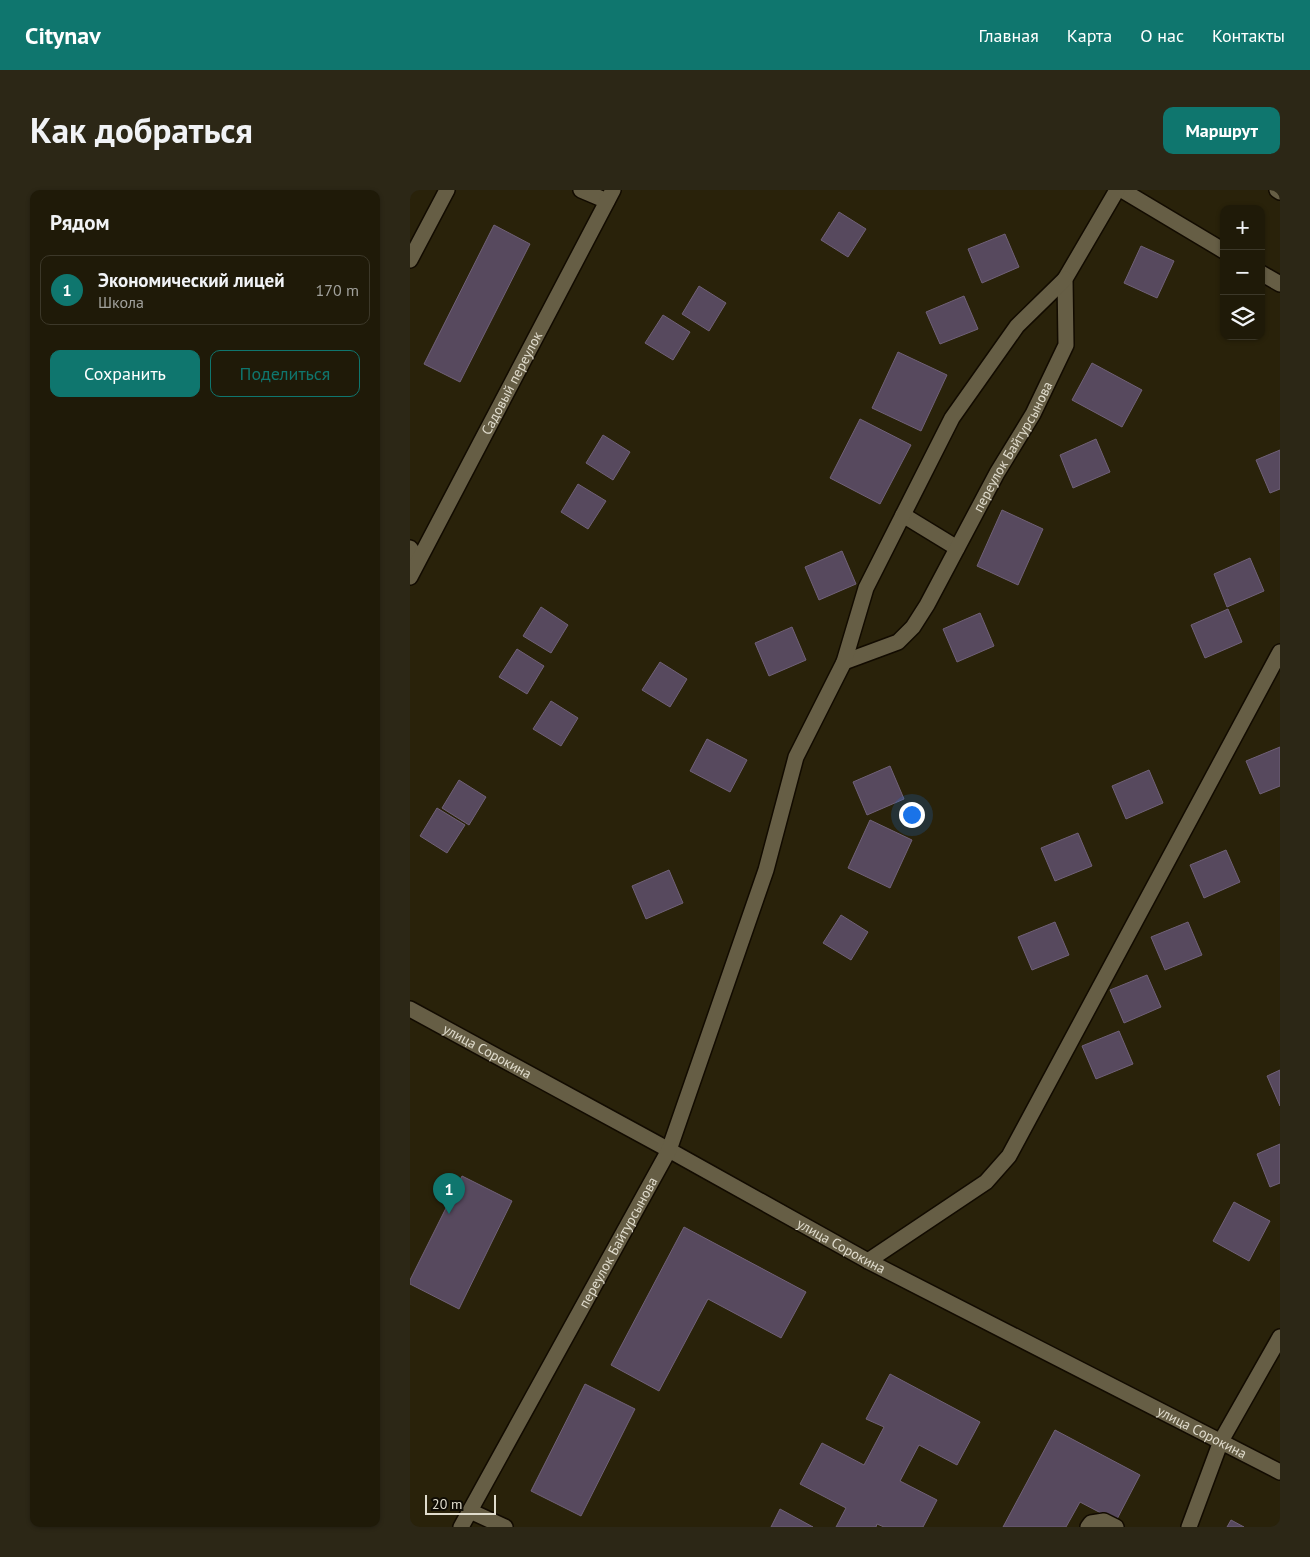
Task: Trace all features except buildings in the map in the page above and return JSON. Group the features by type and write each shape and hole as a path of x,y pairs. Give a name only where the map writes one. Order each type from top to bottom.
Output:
{"street":[{"path":"410,260 447,190"},
{"path":"581,190 610,196"},
{"path":"1065,279 1117,190"},
{"path":"1122,190 1222,250"},
{"name":"Садовый переулок","path":"410,577 414,554 610,196"},
{"path":"1265,275 1280,284"},
{"name":"переулок Байтурсынова","path":"462,1527 669,1150 766,870 796,757 844,662 866,588 952,418 1017,326 1065,279"},
{"name":"переулок Байтурсынова","path":"844,662 898,642 913,627 997,474 1033,414 1066,345 1065,279"},
{"path":"903,514 958,548"},
{"path":"868,1261 986,1182 1009,1156 1280,652"},
{"name":"улица Сорокина","path":"410,1009 868,1261 1280,1472"},
{"path":"1188,1527 1221,1441 1280,1337"},
{"path":"470,1511 505,1527"},
{"path":"1088,1527 1091,1523 1104,1521 1116,1527"}],"place":[{"name":"Экономический лицей","path":"449,1214"}]}
